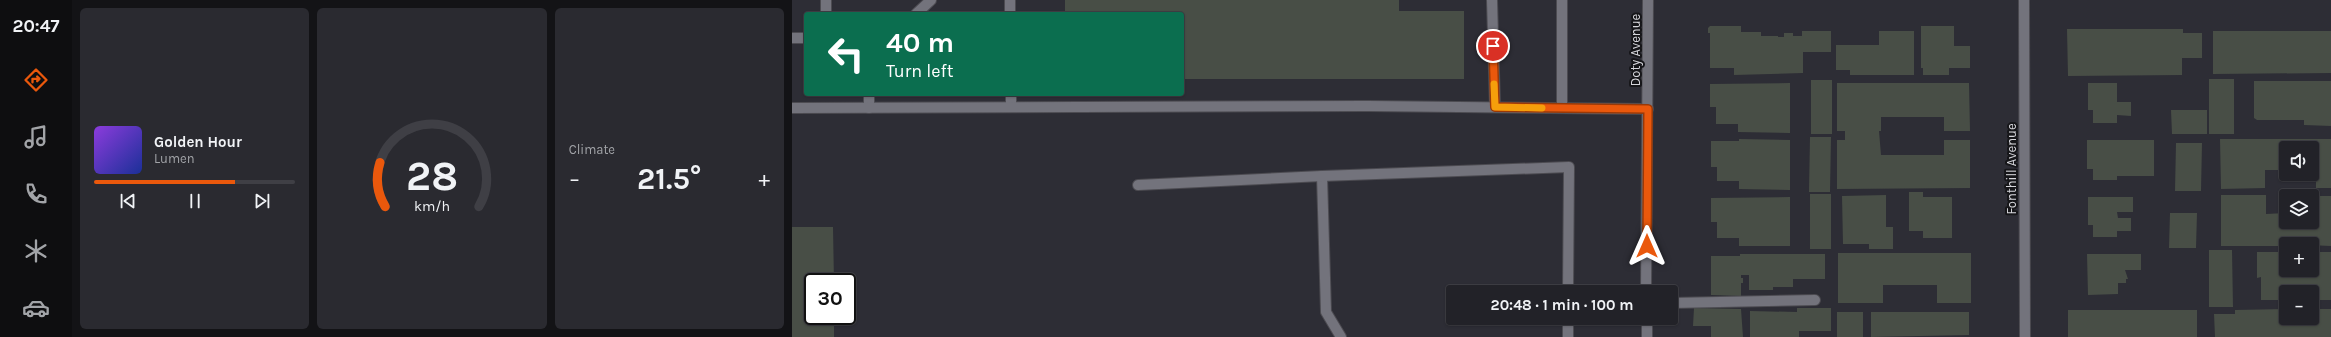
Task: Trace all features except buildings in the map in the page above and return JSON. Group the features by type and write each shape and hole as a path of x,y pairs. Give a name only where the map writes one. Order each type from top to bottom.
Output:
{"street":[{"path":"826,0 826,12"},
{"path":"918,12 931,0"},
{"path":"1010,0 1010,12"},
{"path":"1492,0 1495,107"},
{"path":"1562,0 1562,108"},
{"name":"Doty Avenue","path":"1646,285 1648,0"},
{"name":"Fonthill Avenue","path":"2024,0 2024,337"},
{"path":"792,38 804,38"},
{"path":"869,96 869,108"},
{"path":"1010,96 1011,107"},
{"path":"792,108 1495,107 1648,109"},
{"path":"1138,185 1322,176 1568,167 1568,285"},
{"path":"1322,176 1326,312 1341,337"},
{"path":"1678,302 1815,300"},
{"path":"1568,325 1568,337"},
{"path":"1647,325 1647,337"}],"slow traffic":[{"path":"1494,84 1495,107 1542,108"}],"route":[{"path":"1493,46 1495,107 1648,109 1647,246"}]}
